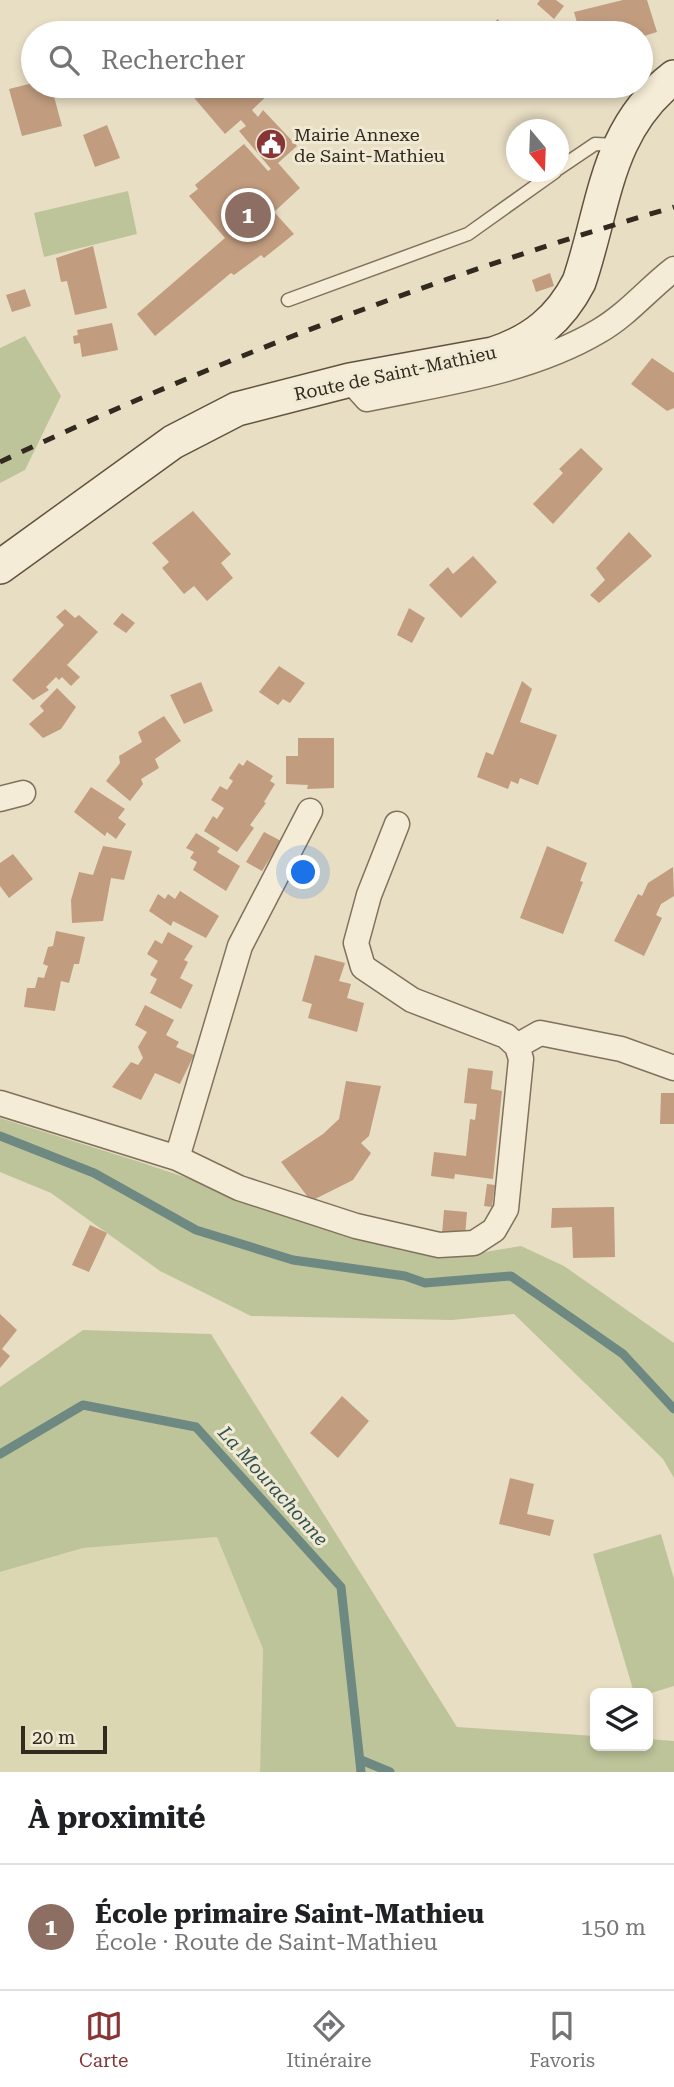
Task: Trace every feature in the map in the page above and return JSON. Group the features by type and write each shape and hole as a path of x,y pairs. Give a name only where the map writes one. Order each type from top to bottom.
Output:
{"street":[{"name":"Route de Saint-Mathieu","path":"653,97 674,77"},
{"name":"Route de Saint-Mathieu","path":"0,567 195,428 237,409 350,380 493,354 512,348 546,328 569,300 579,282 618,145 639,111 652,98"},
{"path":"350,380 367,399 488,373 567,349 603,330 674,269"},
{"path":"177,1158 240,946 310,811"},
{"path":"0,1103 177,1158 239,1188 356,1226 439,1245 474,1243 494,1230 506,1209 522,1059 517,1046 506,1036 412,1000 363,967 356,943 369,895 397,824"},
{"path":"517,1046 540,1033 621,1049 674,1068"}],"lane":[{"path":"569,162 594,144 618,145"},
{"path":"288,300 468,234 540,182"}],"shaded area":[{"path":"217,1537 263,1649 260,1772 0,1772 0,1572 83,1548"}],"green space":[{"path":"128,191 137,234 44,257 34,213"},
{"path":"25,336 61,396 25,470 0,483 0,348"},
{"path":"0,1118 403,1251 456,1257 521,1246 564,1266 674,1343 674,1478 663,1459 514,1314 452,1320 251,1316 160,1271 51,1193 0,1172"},
{"path":"83,1330 211,1334 457,1727 590,1736 590,1751 653,1751 653,1739 674,1741 674,1772 260,1772 263,1649 217,1537 83,1548 0,1572 0,1387"},
{"path":"661,1534 674,1579 674,1686 653,1692 653,1688 633,1688 593,1554"}],"building":[{"path":"540,0 556,0 564,6 554,19 537,4"},
{"path":"623,0 647,0 657,32 653,33 653,21 577,21 574,12"},
{"path":"21,86 21,98 54,98 62,126 22,136 9,89"},
{"path":"194,98 265,98 252,110 258,117 263,110 297,146 278,163 300,188 274,212 294,234 264,258 261,255 234,275 231,273 155,336 137,314 225,238 189,196 198,189 195,185 244,144 268,171 271,169 239,131 246,126 241,120 225,134"},
{"path":"107,125 120,158 95,167 83,135"},
{"path":"93,246 107,308 75,315 67,281 61,282 56,258"},
{"path":"550,273 554,286 536,292 532,280"},
{"path":"25,289 31,306 12,312 6,295"},
{"path":"112,323 118,350 82,357 80,343 74,344 73,336 78,335 77,330"},
{"path":"652,358 674,373 674,408 667,411 631,384"},
{"path":"581,448 603,469 553,524 533,504 563,473 559,469"},
{"path":"193,511 231,554 221,563 233,578 207,601 194,586 184,594 162,568 169,562 152,543"},
{"path":"629,532 652,556 599,603 590,595 605,580 596,568"},
{"path":"473,556 497,582 461,618 429,585 448,567 453,574"},
{"path":"409,608 425,618 412,643 397,635"},
{"path":"65,609 75,618 79,615 98,632 67,665 80,677 71,686 62,677 59,680 56,677 46,687 49,690 33,700 12,680 64,625 56,617"},
{"path":"122,613 135,623 126,633 113,624"},
{"path":"279,666 305,683 290,703 283,699 278,705 259,692"},
{"path":"522,681 532,689 520,722 557,735 538,785 520,778 518,784 511,781 508,789 477,777 486,752 493,755"},
{"path":"201,682 213,711 184,724 170,695"},
{"path":"57,688 76,707 61,729 43,738 29,724 44,711 40,706"},
{"path":"164,716 181,741 155,759 159,768 141,779 143,784 130,801 106,781 120,763 119,756 142,742 138,732"},
{"path":"298,738 334,738 334,788 307,789 308,785 286,784 286,756 298,756"},
{"path":"247,760 273,776 270,781 275,784 264,802 266,803 250,825 254,828 237,852 204,831 213,816 217,819 224,808 211,800 220,786 227,790 233,781 229,778 239,763 243,766"},
{"path":"91,787 125,809 118,818 126,824 116,839 107,832 105,836 74,812"},
{"path":"264,832 281,841 262,871 246,862"},
{"path":"196,833 220,848 217,852 240,866 226,891 193,870 197,862 190,858 194,852 186,848"},
{"path":"103,846 132,851 124,880 111,878 103,921 72,923 71,900 79,872 93,875"},
{"path":"547,846 587,863 580,881 583,882 563,934 520,918"},
{"path":"13,854 33,879 9,898 0,886 0,863"},
{"path":"673,867 674,896 661,904 656,915 662,918 644,956 614,941 638,894 642,896 648,883"},
{"path":"180,891 219,916 206,938 173,921 171,926 149,911 158,894 165,899 168,894 175,899"},
{"path":"56,931 85,937 79,964 74,964 69,983 61,981 55,1011 24,1007 27,988 35,988 38,977 44,978 48,966 43,964 48,947 53,946"},
{"path":"168,932 193,946 184,960 188,962 180,978 193,985 181,1009 150,993 157,979 150,975 158,961 147,954 155,940 162,944"},
{"path":"315,955 345,963 339,981 351,984 347,998 364,1003 357,1032 308,1018 312,1004 302,1001"},
{"path":"145,1005 174,1020 166,1035 179,1042 176,1047 194,1055 180,1084 155,1073 141,1100 112,1087 131,1062 138,1065 143,1058 138,1047 147,1032 135,1025"},
{"path":"468,1068 493,1071 491,1089 502,1091 493,1179 455,1174 454,1179 431,1176 434,1152 466,1156 470,1119 475,1120 477,1104 464,1103"},
{"path":"346,1081 381,1086 369,1136 361,1143 371,1153 353,1180 311,1201 281,1162 323,1134 339,1119"},
{"path":"661,1093 674,1093 674,1124 660,1124"},
{"path":"487,1184 495,1185 492,1207 484,1206"},
{"path":"614,1207 615,1257 573,1258 572,1227 551,1228 552,1208"},
{"path":"444,1210 467,1212 465,1236 442,1234"},
{"path":"90,1225 107,1233 89,1272 72,1265"},
{"path":"0,1314 17,1330 2,1349 10,1356 0,1368"},
{"path":"342,1396 369,1421 338,1458 310,1433"},
{"path":"510,1478 534,1484 527,1514 554,1520 550,1536 499,1524"}],"waterway":[{"path":"0,1136 94,1173 196,1230 293,1260 405,1276 425,1283 511,1276 623,1354 674,1409"},
{"name":"La Mourachonne","path":"0,1454 83,1405 196,1427 341,1587 361,1772"},
{"path":"361,1760 390,1772"}],"railway":[{"path":"0,462 165,388 332,321 501,261 674,207"}],"place":[{"name":"Mairie Annexe de Saint-Mathieu","path":"271,144"},
{"name":"École primaire Saint-Mathieu","path":"248,215"}]}
